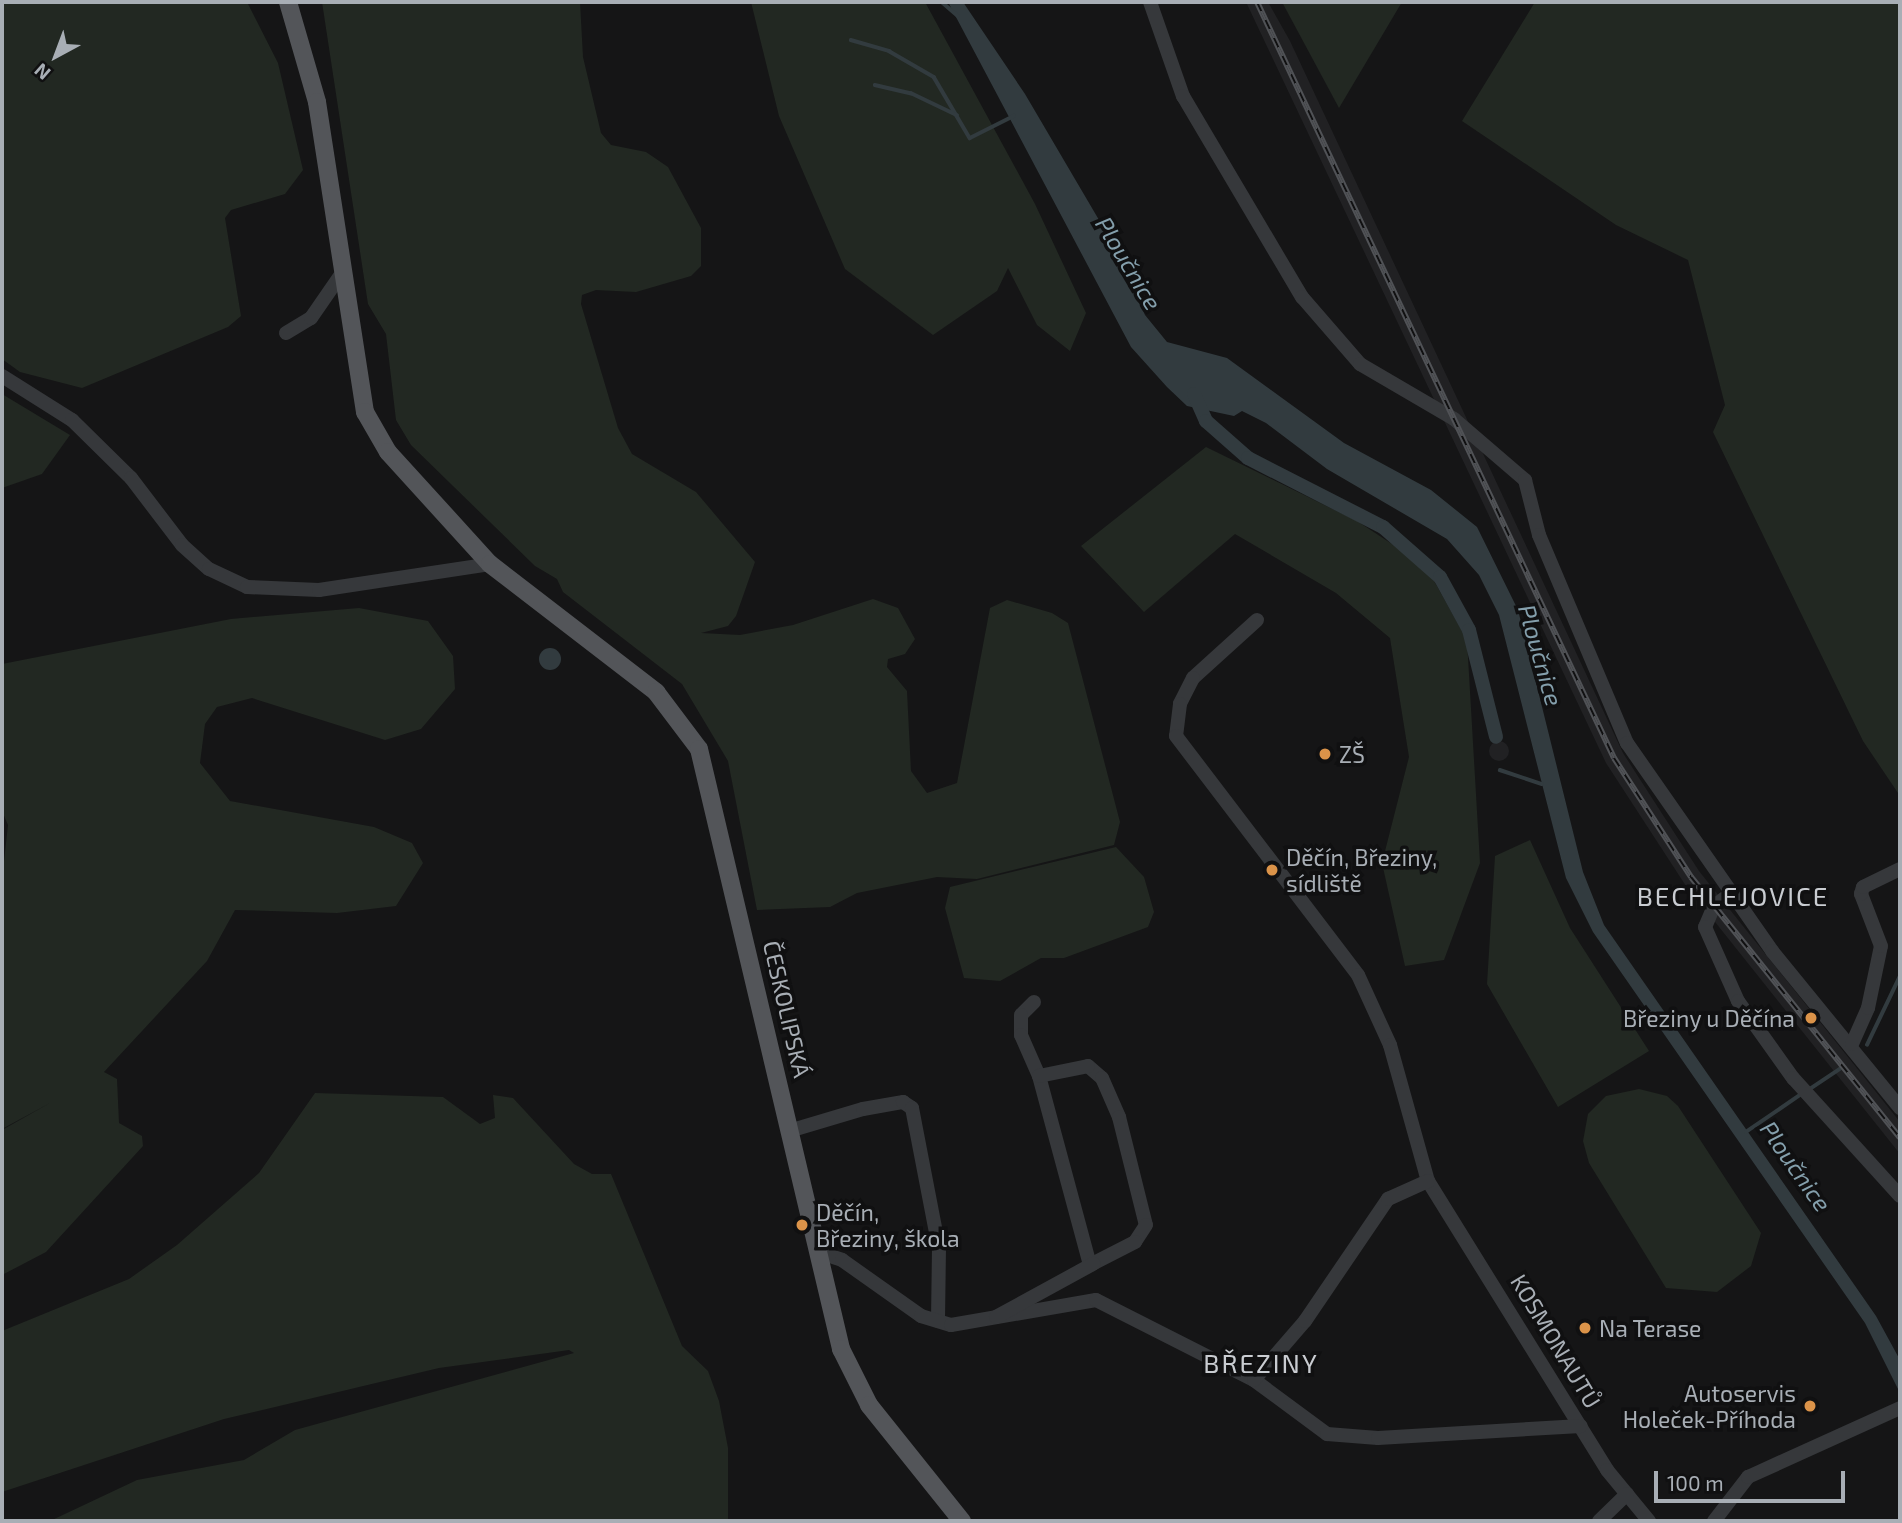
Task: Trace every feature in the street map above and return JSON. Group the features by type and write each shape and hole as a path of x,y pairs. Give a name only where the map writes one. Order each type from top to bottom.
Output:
{"main road":[{"name":"ČESKOLIPSKÁ","path":"288,2 317,102 365,412 388,452 490,564 656,692 699,749 841,1349 869,1405 962,1521"}],"street":[{"path":"1150,2 1183,96 1302,297 1360,364 1454,419 1525,480 1539,535 1610,711 1730,894 1852,1044 1900,1108"},
{"path":"286,333 311,318 342,273"},
{"path":"2,376 72,420 131,478 182,545 209,569 247,587 319,590 490,564"},
{"name":"KOSMONAUTŮ","path":"1257,620 1193,678 1180,704 1176,736 1358,975 1390,1045 1428,1181 1581,1426 1649,1521"},
{"path":"1852,1044 1868,1008 1881,946 1861,894 1863,887 1900,869"},
{"path":"1730,894 1708,915 1712,952 1738,1001 1801,1087 1900,1196"},
{"path":"1034,1002 1021,1015 1021,1035 1039,1076 1042,1105 1093,1265"},
{"path":"983,1324 1135,1242 1146,1224 1119,1117 1102,1078 1088,1066 1039,1076"},
{"path":"789,1131 863,1109 903,1102 912,1108 939,1248 938,1321"},
{"path":"1254,1380 1305,1321 1388,1199 1428,1181"},
{"path":"818,1252 938,1321 983,1324 1096,1300 1254,1380 1297,1406 1314,1425 1327,1434 1378,1438 1581,1426"},
{"path":"1714,1521 1748,1477 1900,1408"},
{"path":"1599,1521 1628,1494"}],"shaded area":[{"path":"2,2 247,2 278,63 303,170 285,194 231,210 225,218 241,316 228,327 82,388 20,372 2,359"},
{"path":"322,2 580,2 583,57 601,133 611,145 646,152 668,167 701,228 701,266 691,276 636,292 596,290 582,295 581,304 618,428 632,454 696,492 755,562 736,616 728,626 701,633 740,635 793,625 873,599 898,608 915,639 905,654 888,659 887,667 907,691 911,771 927,793 957,783 990,608 1007,600 1052,613 1068,623 1120,822 1114,845 977,879 937,877 857,893 830,907 757,910 728,761 682,684 563,592 557,579 535,566 411,445 396,420 386,334 368,304"},
{"path":"751,2 925,2 1035,204 1086,313 1070,351 1037,325 1008,268 997,291 933,335 845,269 779,116"},
{"path":"948,2 963,2 1025,94 1109,237 1145,315 1167,342 1227,358 1344,443 1431,490 1477,527 1518,610 1583,872 1604,925 1876,1316 1900,1360 1900,1393 1865,1323 1593,932 1566,878 1499,615 1479,575 1447,539 1327,469 1266,423 1242,411 1234,416 1187,406 1167,387 1131,347"},
{"path":"1246,2 1268,2 1290,41 1623,753 1699,871 1900,1122 1900,1154 1684,883 1606,763"},
{"path":"1282,2 1402,2 1339,108"},
{"path":"1535,2 1900,2 1900,796 1863,741 1713,432 1725,405 1688,260 1616,225 1462,121"},
{"path":"2,394 70,435 42,474 2,488"},
{"path":"1206,447 1357,521 1404,552 1433,579 1467,640 1480,863 1444,960 1405,966 1382,863 1409,757 1390,638 1336,593 1235,534 1144,612 1081,546"},
{"path":"359,608 428,621 453,656 455,689 421,729 385,740 252,698 217,707 205,724 200,763 230,801 374,827 412,843 423,863 396,906 337,913 235,910 207,961 104,1072 117,1079 119,1123 142,1136 143,1146 46,1252 2,1275 2,1130 50,1103 2,1129 2,879 8,825 2,811 2,664 231,619"},
{"path":"550,648 558,651 561,659 558,667 550,670 542,667 539,659 542,651"},
{"path":"1499,741 1506,744 1509,751 1506,758 1499,761 1492,758 1489,751 1492,744"},
{"path":"1530,840 1570,928 1649,1051 1558,1107 1487,984 1495,856"},
{"path":"1116,847 1144,877 1154,912 1148,927 1064,958 1041,958 1000,981 964,978 945,908 950,887"},
{"path":"1639,1089 1667,1096 1678,1106 1761,1233 1751,1266 1717,1292 1666,1288 1589,1163 1583,1141 1588,1114 1606,1096"},
{"path":"315,1093 443,1097 480,1124 495,1118 493,1095 513,1098 574,1164 592,1174 611,1174 682,1346 708,1371 719,1401 728,1448 728,1521 50,1521 137,1480 244,1460 295,1430 574,1353 569,1350 439,1368 224,1419 2,1492 2,1331 129,1279 177,1245 259,1173"}],"waterway":[{"path":"942,2 958,16"},
{"path":"851,40 889,51 934,77 970,138 1014,116"},
{"path":"875,85 911,93 957,115"},
{"path":"1194,394 1206,421 1248,458 1383,527 1440,577 1469,630 1496,737"},
{"path":"1500,770 1542,784"},
{"path":"1867,1045 1900,976"},
{"path":"1810,1089 1840,1069"},
{"name":"Ploučnice","path":"1746,1132 1803,1093"}],"railway":[{"path":"1257,2 1614,758 1691,877 1900,1138"}],"place":[{"name":"ZŠ","path":"1325,754"},
{"name":"Děčín, Březiny, sídliště","path":"1272,870"},
{"name":"Březiny u Děčína","path":"1811,1018"},
{"name":"Děčín, Březiny, škola","path":"802,1225"},
{"name":"Na Terase","path":"1585,1328"},
{"name":"Autoservis Holeček-Příhoda","path":"1810,1406"}],"district":[{"name":"BECHLEJOVICE","path":"1733,896"},
{"name":"BŘEZINY","path":"1261,1363"}]}
